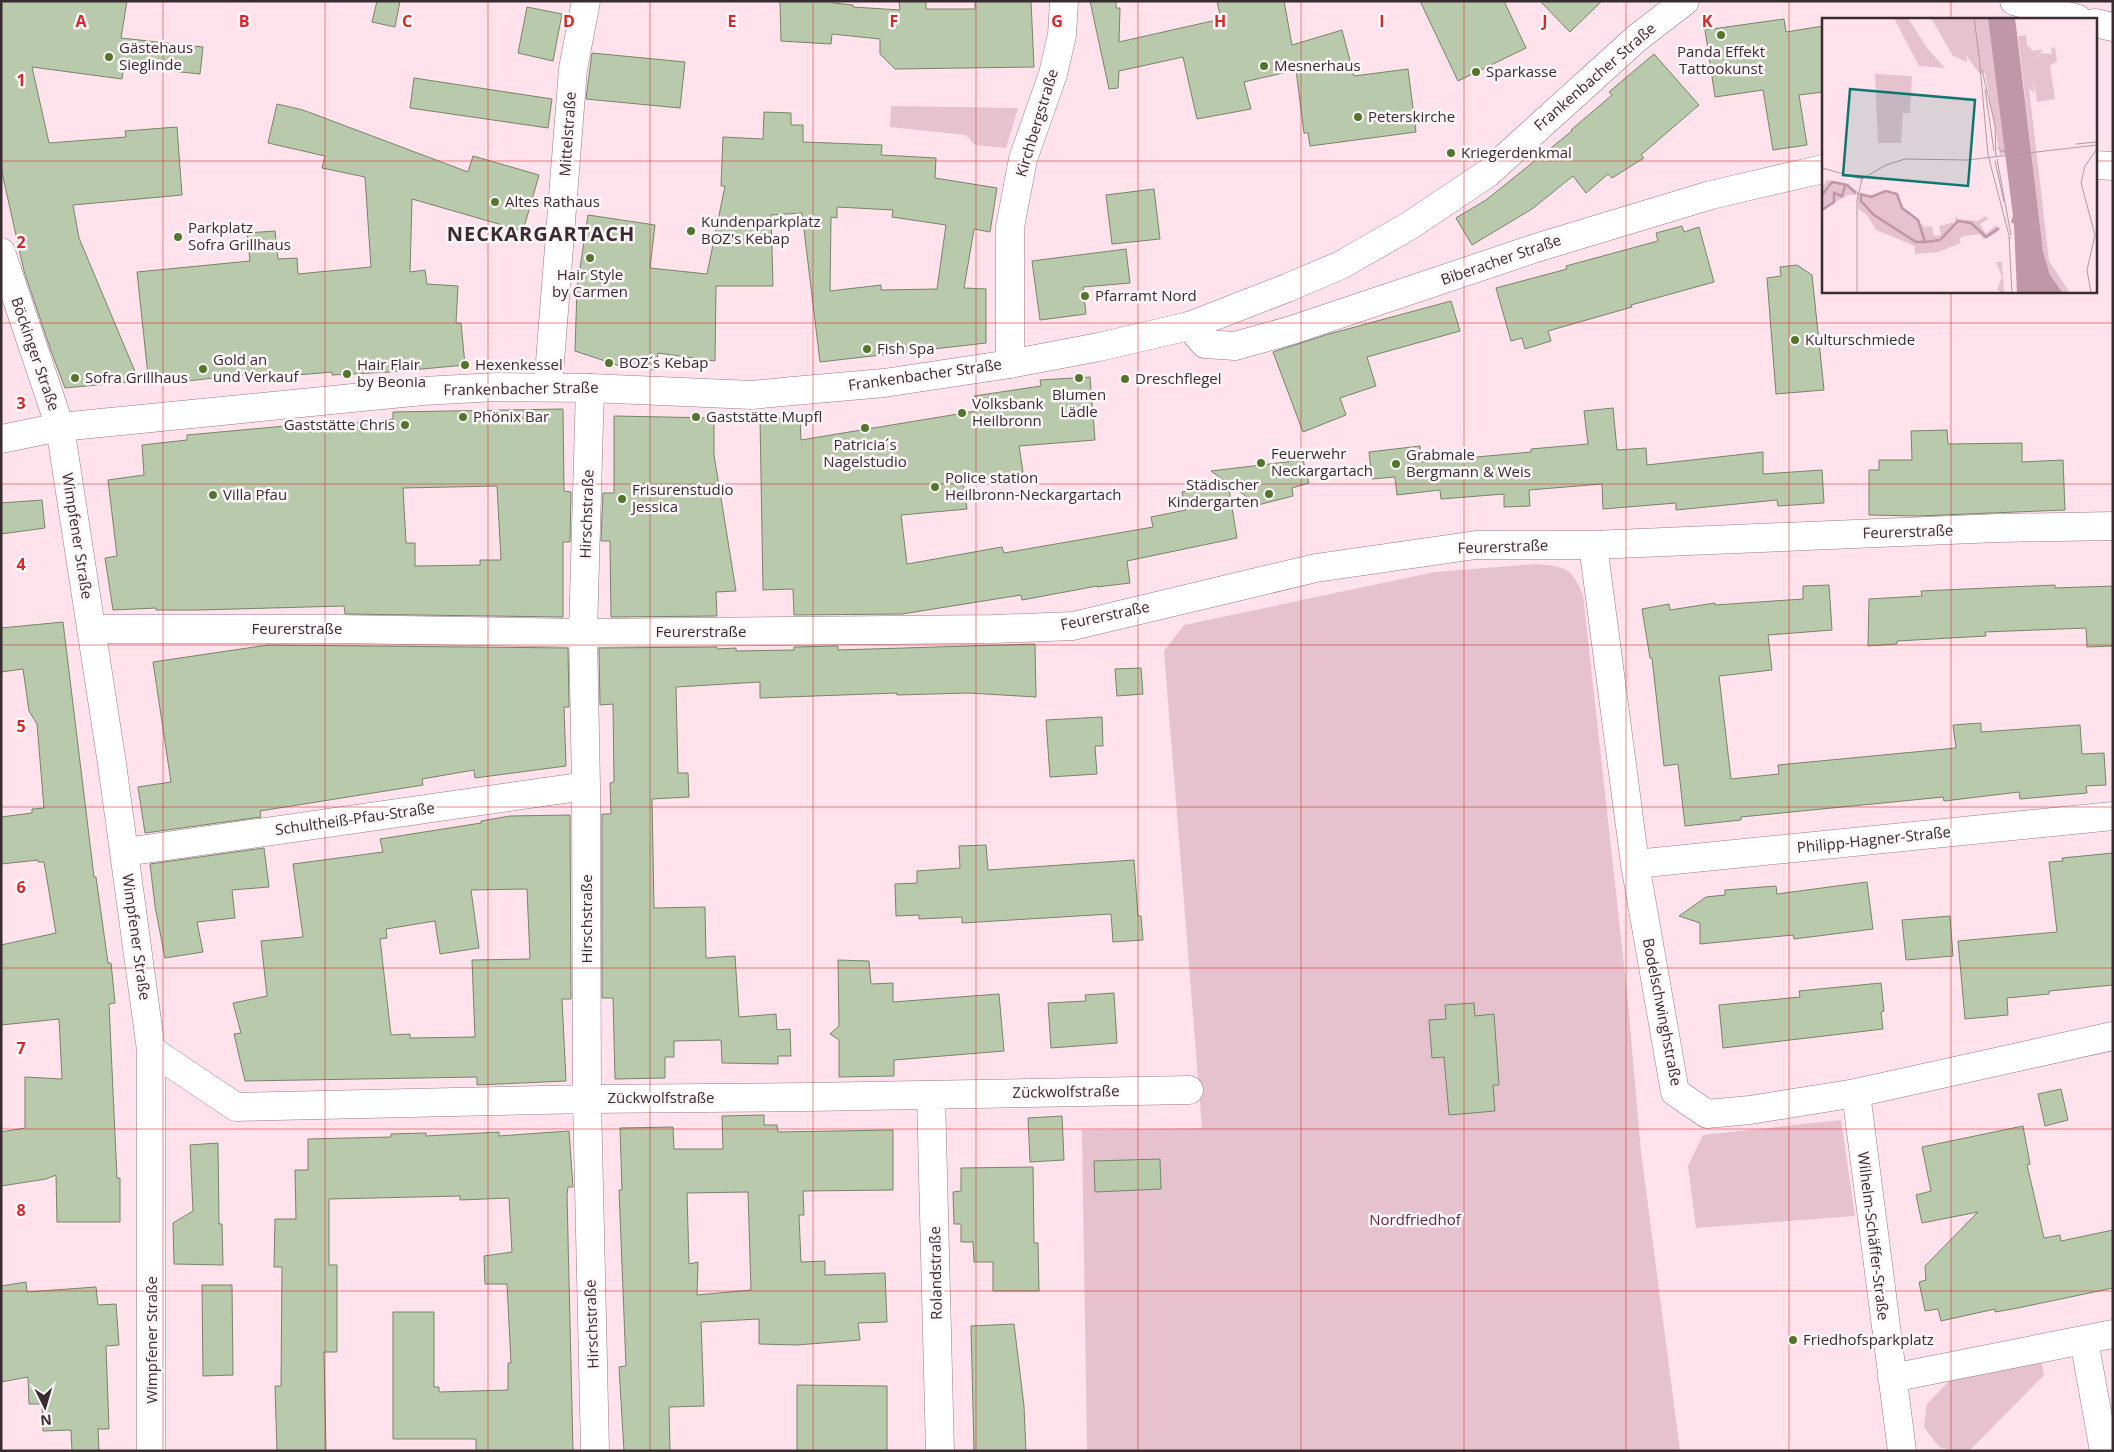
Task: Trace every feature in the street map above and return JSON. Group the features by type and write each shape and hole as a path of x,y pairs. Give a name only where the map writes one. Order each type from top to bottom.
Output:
{"street":[{"name":"Mittelstraße","path":"548,387 573,69 586,1"},
{"name":"Kirchbergstraße","path":"1010,364 1010,227 1023,159 1053,74 1060,43 1064,1"},
{"name":"Frankenbacher Straße","path":"1,438 60,427 423,391 496,387 548,387 752,395 884,383 1010,364 1099,347 1189,326 1341,265 1409,226 1488,173 1637,38 1685,1"},
{"path":"2014,1 2074,18"},
{"path":"2096,23 2113,27"},
{"path":"2096,165 2113,166"},
{"name":"Biberacher Straße","path":"1189,326 1205,344 1235,346 1292,330 1536,248 1710,195 1822,169"},
{"name":"Böckinger Straße","path":"1,252 60,427"},
{"name":"Hirschstraße","path":"590,388 583,634 586,786 587,1098 595,1451"},
{"name":"Wimpfener Straße","path":"60,427 92,629 151,1050 151,1451"},
{"name":"Feurerstraße","path":"92,629 337,629 583,634 993,629 1073,626 1316,568 1476,546 1593,545 1997,528 2113,526"},
{"name":"Bodelschwinghstraße","path":"1593,545 1635,864 1675,1092 1707,1114 1750,1110 1856,1094 2113,1036"},
{"name":"Schultheiß-Pfau-Straße","path":"124,852 586,786"},
{"name":"Philipp-Hagner-Straße","path":"1635,864 2113,816"},
{"name":"Zückwolfstraße","path":"151,1050 236,1108 587,1098 931,1095 1189,1090"},
{"name":"Wilhelm-Schäffer-Straße","path":"1856,1094 1902,1451"},
{"name":"Rolandstraße","path":"931,1095 940,1451"},
{"path":"1892,1378 2113,1334"},
{"path":"2084,1340 2104,1451"}],"green space":[{"path":"891,106 1018,108 1006,148 975,145 966,135 890,127"},
{"name":"Nordfriedhof","path":"1537,564 1555,566 1566,570 1575,579 1583,595 1627,992 1641,1152 1680,1451 1087,1451 1082,1130 1202,1128 1164,651 1184,625 1435,572"},
{"path":"1841,1120 1855,1216 1696,1228 1688,1166 1703,1135"},
{"path":"2041,1361 2044,1375 1969,1451 1954,1451 1939,1447 1924,1427 1927,1404 1949,1381"}],"building":[{"path":"1,1 127,1 121,38 203,47 200,74 124,66 122,79 32,67 49,143 126,137 125,131 177,127 182,195 73,205 79,238 139,381 65,388 51,351 24,271 1,168"},
{"path":"377,1 400,1 395,27 372,22"},
{"path":"780,1 833,1 833,3 853,5 853,7 900,10 899,1 926,1 926,9 975,9 975,1 1031,1 1034,67 895,69 880,54 880,39 832,34 831,44 781,41"},
{"path":"1090,1 1116,1 1116,8 1120,8 1119,42 1221,19 1217,1 1284,1 1292,45 1342,30 1354,76 1408,69 1416,132 1310,146 1308,133 1304,133 1296,70 1244,82 1251,109 1197,119 1183,57 1119,71 1118,88 1109,89"},
{"path":"1420,1 1504,1 1526,48 1458,81"},
{"path":"1540,1 1602,1 1570,32"},
{"path":"527,7 562,14 553,61 518,53"},
{"path":"1784,19 1786,32 1822,26 1822,92 1799,95 1807,145 1773,150 1763,90 1715,97 1705,30"},
{"path":"592,53 685,62 680,108 586,99"},
{"path":"1654,54 1699,105 1641,155 1644,158 1612,178 1608,174 1586,193 1573,176 1532,209 1472,245 1456,218 1486,200 1572,131 1612,95 1609,92"},
{"path":"414,78 552,99 548,128 410,108"},
{"path":"277,104 303,110 468,172 473,156 539,175 523,231 412,199 410,272 425,270 427,284 458,286 456,323 461,323 465,365 390,372 332,375 332,372 262,378 261,373 149,385 137,272 250,261 247,233 275,231 278,259 297,258 298,274 371,267 365,177 322,168 325,156 268,143"},
{"path":"764,112 791,113 791,125 803,125 803,142 882,145 881,155 936,158 935,178 997,188 990,232 974,229 964,288 986,289 986,343 820,362 802,213 771,215 773,286 716,286 715,361 658,353 655,370 620,366 575,351 577,288 588,215 655,225 650,268 707,274 725,186 721,186 723,137 763,139","holes":["837,207 893,210 892,217 946,225 937,289 881,290 881,285 830,291 831,217 837,218"]},
{"path":"1154,189 1160,239 1112,244 1106,195"},
{"path":"1682,226 1684,232 1699,227 1714,282 1548,331 1551,341 1525,349 1522,338 1511,341 1496,288 1567,269 1566,266 1658,241 1656,233"},
{"name":"Pfarramt Nord","path":"1126,249 1130,283 1083,287 1086,314 1040,320 1032,261"},
{"name":"Kulturschmiede","path":"1797,265 1812,275 1824,390 1776,394 1767,278 1781,276 1780,267"},
{"path":"1451,301 1460,331 1367,357 1376,386 1340,398 1346,415 1303,432 1273,352 1329,334"},
{"path":"1090,377 1095,440 1019,446 1023,472 963,481 967,509 901,515 907,564 1002,547 1004,553 1153,527 1151,517 1186,510 1182,492 1228,483 1237,538 1127,561 1130,583 1097,586 1022,600 1021,595 902,614 794,615 793,589 763,590 760,418 800,419 801,440 976,411 974,396 1041,386 1040,380"},
{"path":"1613,408 1617,450 1646,448 1647,465 1763,452 1763,474 1822,470 1824,503 1778,506 1777,500 1676,510 1676,503 1603,509 1602,484 1529,490 1530,506 1504,507 1504,494 1441,499 1440,490 1397,495 1395,477 1372,479 1369,452 1420,446 1422,462 1531,452 1531,449 1588,444 1584,411"},
{"path":"563,409 564,491 571,492 570,542 563,542 563,617 345,614 344,606 113,610 105,558 117,556 108,480 144,475 142,445 187,440 187,435 306,424 386,422 385,420 393,419 393,412","holes":["497,486 501,560 480,560 480,565 415,566 415,543 406,543 403,488"]},
{"path":"614,416 714,418 714,455 736,591 716,592 717,616 611,617 610,541 601,541 603,493 614,493"},
{"path":"1947,430 1948,444 2022,443 2022,462 2063,460 2065,510 1918,516 1869,515 1869,470 1879,470 1879,460 1912,460 1911,431"},
{"path":"1303,460 1309,483 1292,488 1293,496 1258,505 1211,471"},
{"path":"42,500 45,528 1,534 1,503"},
{"path":"1829,585 1832,630 1768,635 1772,670 1719,676 1731,779 1779,774 1778,765 1956,748 1953,725 1981,723 1981,732 2080,725 2082,754 2104,753 2106,785 2086,786 2087,793 2020,799 2019,792 1944,801 1943,797 1741,817 1741,820 1685,826 1678,764 1664,766 1652,658 1650,658 1642,609 1669,604 1670,610 1715,603 1715,605 1803,599 1803,586"},
{"path":"2055,585 2055,588 2113,586 2113,646 2087,647 2086,628 1985,632 1986,636 1897,641 1897,644 1868,646 1869,599 1922,596 1921,591"},
{"path":"63,622 94,877 96,877 108,963 111,963 115,1003 109,1004 117,1178 120,1178 120,1222 57,1222 56,1175 46,1179 1,1186 1,1132 25,1128 25,1077 62,1079 59,1019 1,1025 1,945 56,933 44,862 38,862 38,860 1,864 1,817 32,813 32,809 44,808 37,724 29,711 23,669 1,672 1,628"},
{"path":"1035,644 1036,697 968,693 897,695 897,693 760,698 760,682 676,687 678,773 688,773 689,797 652,799 654,908 705,907 706,958 735,956 739,1017 776,1014 777,1030 790,1029 791,1056 778,1056 778,1064 722,1063 721,1040 674,1041 674,1057 665,1057 665,1078 615,1079 613,998 602,998 602,814 611,814 610,783 614,782 613,704 600,705 599,648 717,647 717,649 736,648 736,651 794,650 794,647 838,646 838,650"},
{"path":"268,645 568,648 569,707 564,707 566,766 475,778 474,770 422,779 423,785 260,811 261,817 145,833 138,787 171,782 153,662"},
{"path":"1141,668 1143,694 1117,696 1115,669"},
{"path":"1102,717 1103,746 1095,746 1097,774 1050,777 1046,720"},
{"path":"570,815 571,999 562,999 566,1081 477,1085 477,1077 245,1081 234,1034 241,1033 233,1003 267,996 261,941 303,937 293,864 383,852 380,839 481,823 481,821 510,816","holes":["527,889 530,959 472,960 475,1037 410,1038 410,1034 391,1035 380,939 387,938 386,929 435,921 440,954 479,948 471,890"]},
{"path":"986,845 988,870 1134,860 1138,916 1141,916 1143,940 1113,942 1111,914 962,923 962,917 919,919 919,915 896,916 895,884 917,883 917,871 960,868 959,846"},
{"path":"264,848 269,887 232,890 235,918 197,922 203,952 165,958 155,906 150,864"},
{"path":"2113,853 2113,985 2049,991 2049,994 2007,998 2008,1015 1965,1019 1958,941 2057,932 2049,862 2063,861 2062,858"},
{"path":"1867,882 1873,929 1794,939 1793,935 1700,944 1700,923 1679,916 1706,897 1725,895 1725,890 1776,886 1777,894"},
{"path":"1950,916 1953,956 1906,960 1902,920"},
{"path":"838,960 869,961 871,984 893,983 893,1002 999,994 1004,1051 894,1060 894,1076 839,1077 839,1040 830,1034 839,1026"},
{"path":"1881,983 1884,1011 1881,1012 1883,1029 1723,1048 1719,1005 1800,997 1799,991"},
{"path":"1114,993 1117,1043 1051,1048 1048,1003 1086,1001 1085,995"},
{"path":"1474,1003 1475,1016 1494,1014 1499,1085 1493,1085 1495,1111 1449,1115 1444,1057 1432,1058 1429,1020 1446,1019 1445,1005"},
{"path":"2061,1089 2068,1120 2045,1126 2038,1094"},
{"path":"764,1115 764,1125 777,1125 778,1132 893,1130 893,1190 803,1191 804,1215 799,1215 801,1262 825,1261 825,1275 885,1273 887,1322 858,1323 860,1340 797,1345 759,1344 759,1319 701,1322 704,1406 669,1407 670,1451 624,1451 619,1367 626,1366 619,1190 622,1190 620,1128 673,1127 674,1149 723,1149 722,1116","holes":["748,1192 751,1290 697,1295 698,1262 689,1264 687,1193"]},
{"path":"1062,1116 1064,1160 1030,1162 1028,1118"},
{"path":"2023,1126 2030,1164 2027,1165 2044,1238 2060,1235 2061,1241 2113,1230 2113,1288 2018,1308 1995,1312 1995,1309 1941,1321 1938,1309 1925,1311 1919,1282 1926,1280 1925,1266 1978,1212 1922,1223 1916,1195 1931,1191 1922,1147"},
{"path":"569,1131 573,1187 568,1187 567,1195 573,1451 476,1451 476,1439 393,1439 393,1312 434,1312 434,1387 439,1387 439,1392 508,1390 508,1363 511,1363 507,1284 485,1284 484,1256 512,1252 509,1198 460,1200 460,1196 329,1199 329,1265 337,1265 337,1352 324,1352 326,1451 277,1451 275,1386 281,1386 282,1267 274,1267 275,1219 296,1219 295,1170 308,1170 308,1139 391,1137 391,1134 426,1133 426,1136 499,1132 499,1136"},
{"path":"218,1143 219,1224 222,1224 223,1265 174,1264 173,1223 193,1211 190,1145"},
{"path":"1160,1159 1161,1189 1095,1192 1094,1161"},
{"path":"1033,1167 1034,1243 1038,1243 1039,1291 993,1291 993,1262 974,1262 973,1242 961,1242 961,1224 954,1224 953,1192 961,1191 961,1168"},
{"path":"26,1282 27,1292 96,1287 98,1305 116,1304 119,1345 106,1346 109,1429 98,1429 99,1451 72,1451 71,1430 43,1431 42,1404 29,1404 28,1377 1,1382 1,1286"},
{"path":"202,1285 232,1285 233,1375 203,1376"},
{"path":"1014,1324 1024,1406 1026,1451 974,1451 971,1326"},
{"path":"797,1385 887,1386 887,1451 797,1451"}],"place":[{"name":"Panda Effekt Tattookunst","path":"1721,35"},
{"name":"Gästehaus Sieglinde","path":"109,57"},
{"name":"Mesnerhaus","path":"1264,66"},
{"name":"Sparkasse","path":"1476,72"},
{"name":"Peterskirche","path":"1358,117"},
{"name":"Kriegerdenkmal","path":"1451,153"},
{"name":"Altes Rathaus","path":"495,202"},
{"name":"Kundenparkplatz BOZ's Kebap","path":"691,231"},
{"name":"Parkplatz Sofra Grillhaus","path":"178,237"},
{"name":"Hair Style by Carmen","path":"590,258"},
{"name":"Pfarramt Nord","path":"1085,296"},
{"name":"Kulturschmiede","path":"1795,340"},
{"name":"Fish Spa","path":"867,349"},
{"name":"BOZ´s Kebap","path":"609,363"},
{"name":"Hexenkessel","path":"465,365"},
{"name":"Gold an und Verkauf","path":"203,369"},
{"name":"Hair Flair by Beonia","path":"347,374"},
{"name":"Sofra Grillhaus","path":"75,378"},
{"name":"Blumen Lädle","path":"1079,378"},
{"name":"Dreschflegel","path":"1125,379"},
{"name":"Volksbank Heilbronn","path":"962,413"},
{"name":"Phönix Bar","path":"463,417"},
{"name":"Gaststätte Mupfl","path":"696,417"},
{"name":"Gaststätte Chris","path":"405,425"},
{"name":"Patricia´s Nagelstudio","path":"865,428"},
{"name":"Feuerwehr Neckargartach","path":"1261,463"},
{"name":"Grabmale Bergmann & Weis","path":"1396,464"},
{"name":"Police station Heilbronn-Neckargartach","path":"935,487"},
{"name":"Städischer Kindergarten","path":"1269,494"},
{"name":"Villa Pfau","path":"213,495"},
{"name":"Frisurenstudio Jessica","path":"622,499"},
{"name":"Friedhofsparkplatz","path":"1793,1340"}],"district":[{"name":"NECKARGARTACH","path":"541,234"}]}
